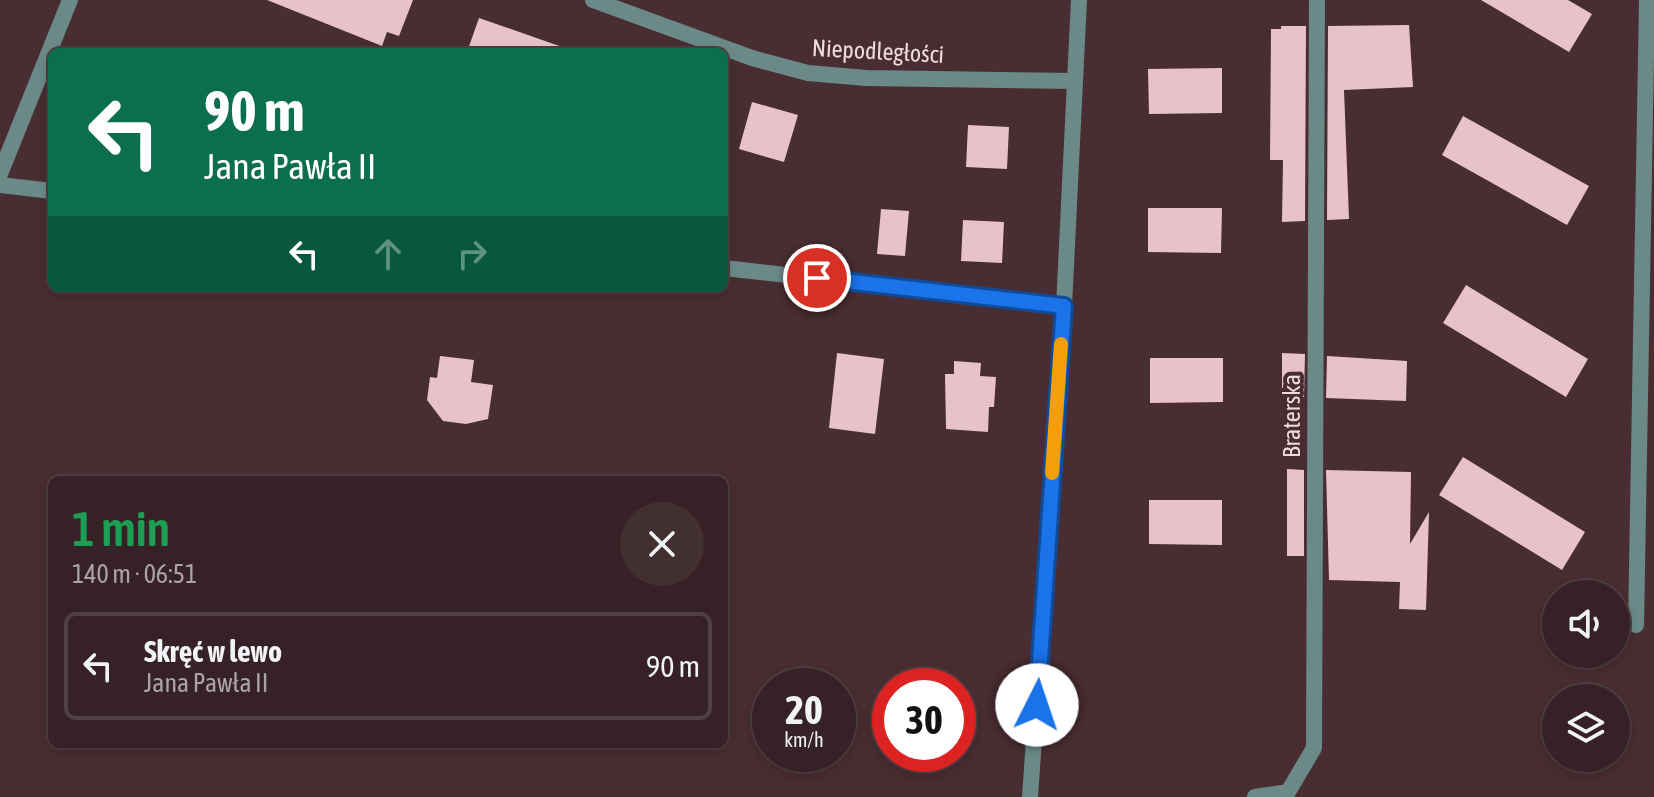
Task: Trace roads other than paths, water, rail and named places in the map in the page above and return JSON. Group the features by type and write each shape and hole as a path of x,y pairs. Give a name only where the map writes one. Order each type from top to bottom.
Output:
{"street":[{"path":"51,48 70,0"},
{"name":"Niepodległości","path":"593,0 725,48"},
{"path":"1030,797 1064,306 1079,0"},
{"name":"Braterska","path":"1255,797 1288,792 1314,748 1317,0"},
{"path":"1636,625 1647,0"},
{"name":"Niepodległości","path":"728,49 808,73 866,78 1075,81"},
{"path":"0,174 48,55"},
{"path":"0,185 48,191"},
{"path":"728,268 1064,306"}]}
